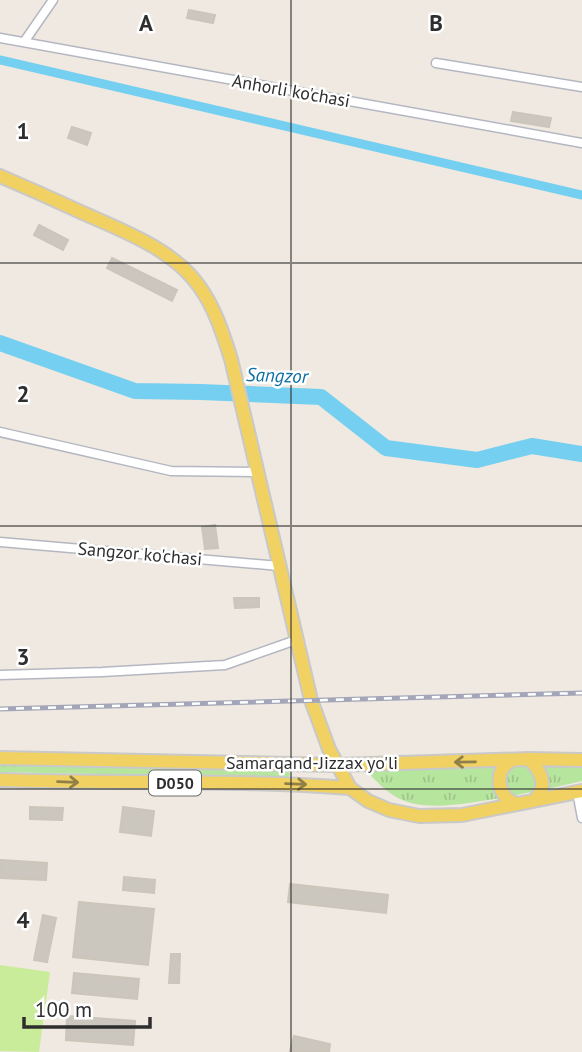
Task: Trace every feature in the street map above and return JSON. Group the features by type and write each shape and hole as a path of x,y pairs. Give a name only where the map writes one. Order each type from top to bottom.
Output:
{"main road":[{"path":"0,176 134,236 176,263 199,285 221,327 231,359 311,700 329,749 350,788"},
{"name":"Samarqand-Jizzax yo'li","path":"0,758 338,765 528,759 582,760"},
{"path":"528,759 536,766 541,776 540,796 533,802"},
{"path":"511,761 502,768 500,789 507,800 518,804"},
{"name":"D050","path":"0,780 300,784 350,788 379,806 419,816 476,814 580,792"}],"street":[{"path":"24,42 53,0"},
{"name":"Anhorli ko'chasi","path":"0,38 582,144"},
{"path":"436,64 582,87"},
{"path":"0,432 171,471 257,472"},
{"name":"Sangzor ko'chasi","path":"0,542 279,566"},
{"path":"0,675 225,665 296,640"},
{"path":"580,792 582,818"}],"green space":[{"path":"0,765 287,771 291,774 287,778 0,772"},
{"path":"497,767 495,772 502,798 435,806 398,798 384,789 365,769"},
{"path":"507,767 531,767 537,778 537,791 511,796 505,781"},
{"path":"544,767 582,767 582,781 547,789"},
{"path":"0,965 50,972 39,1052 0,1051"}],"building":[{"path":"189,10 215,15 213,23 187,18"},
{"path":"513,112 551,118 549,127 511,121"},
{"path":"72,127 91,133 87,145 68,138"},
{"path":"39,225 68,240 63,250 34,235"},
{"path":"112,258 177,290 172,301 107,268"},
{"path":"215,525 218,548 205,549 202,527"},
{"path":"234,598 259,598 259,607 235,608"},
{"path":"30,807 63,808 62,820 30,819"},
{"path":"123,807 154,811 151,836 120,832"},
{"path":"1,860 47,863 46,880 0,878"},
{"path":"124,877 155,880 154,893 123,890"},
{"path":"290,884 388,895 386,913 288,902"},
{"path":"79,902 154,909 148,965 73,957"},
{"path":"43,915 56,918 47,962 34,960"},
{"path":"171,954 180,954 179,983 169,983"},
{"path":"74,973 139,979 137,999 72,993"},
{"path":"67,1016 135,1021 133,1045 66,1040"},
{"path":"294,1036 330,1044 329,1052 290,1051"}],"waterway":[{"path":"0,60 582,195"},
{"name":"Sangzor","path":"0,343 135,391 321,397 386,448 477,460 532,446 582,454"}],"railway":[{"path":"0,709 582,693"}]}
